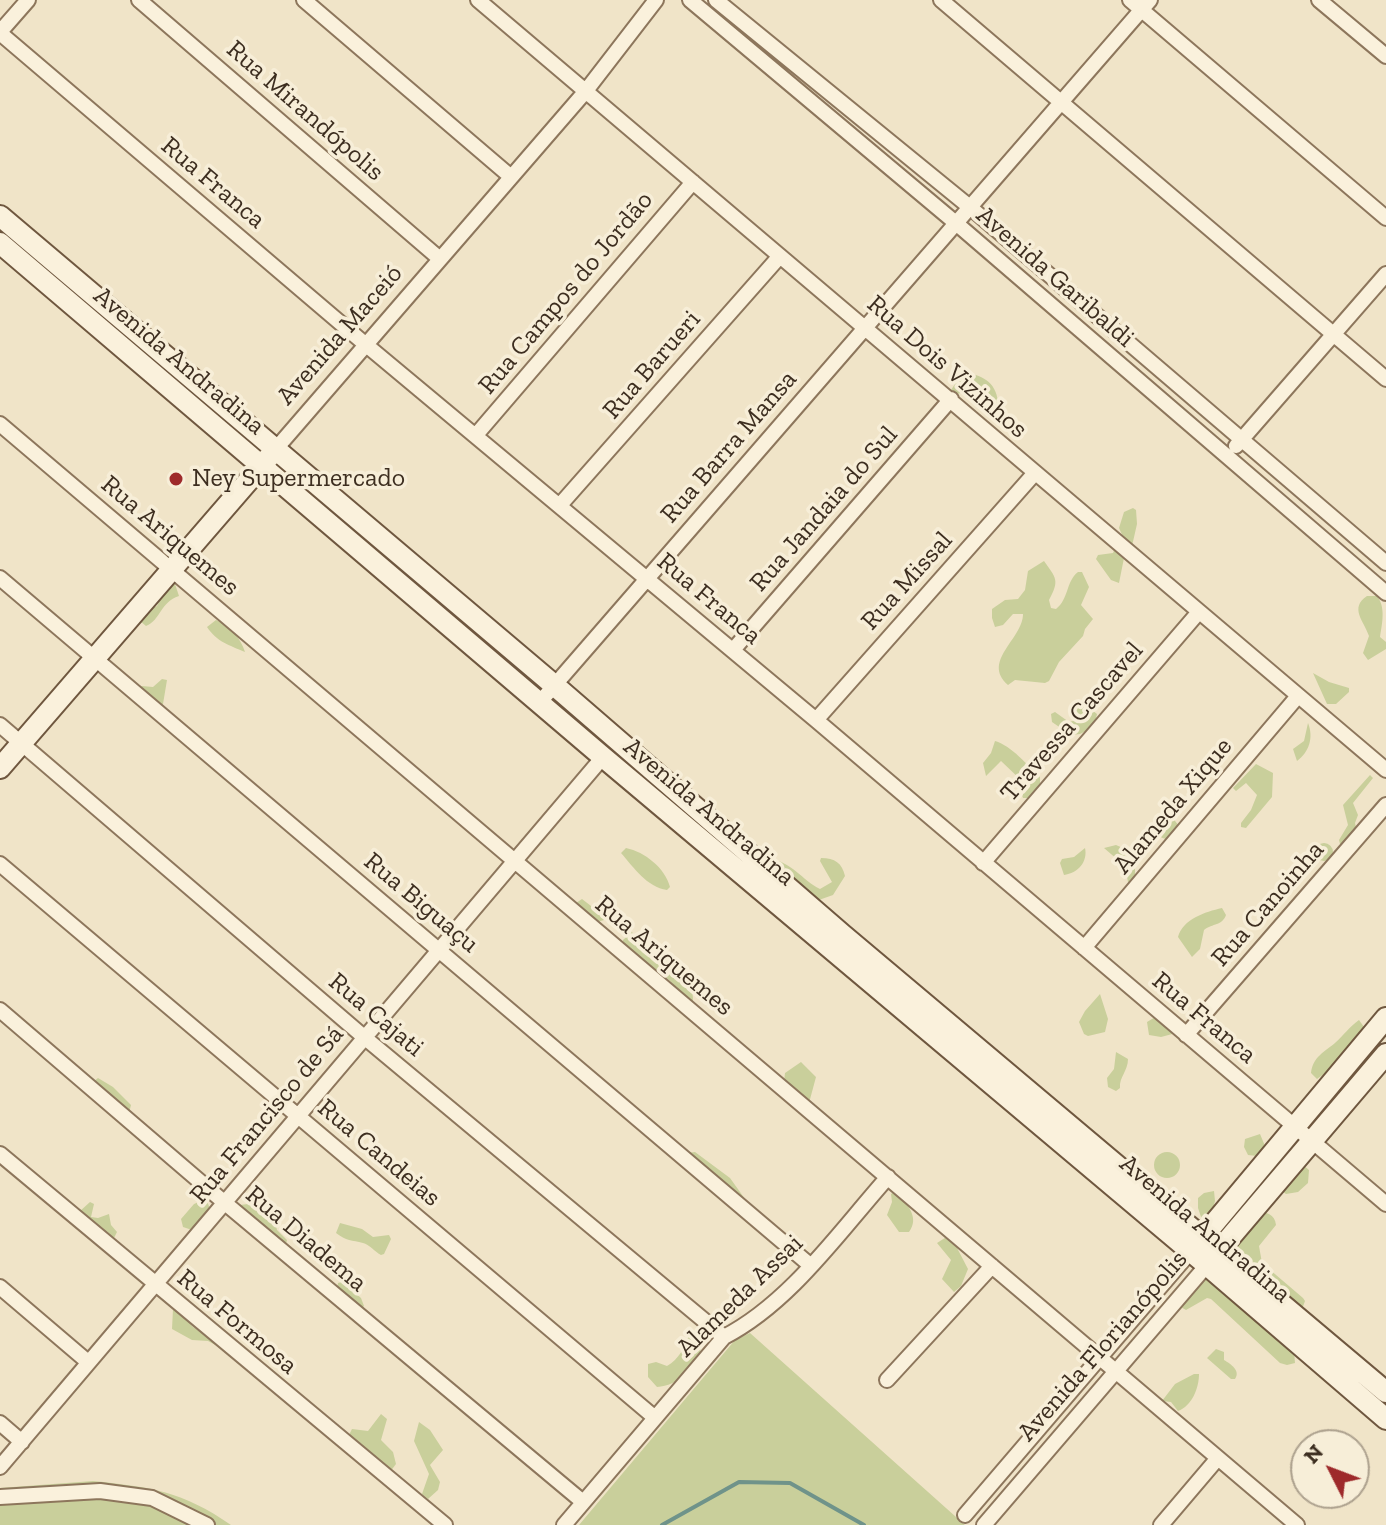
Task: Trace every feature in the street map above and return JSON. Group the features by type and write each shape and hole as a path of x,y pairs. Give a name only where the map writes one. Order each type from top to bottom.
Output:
{"main road":[{"name":"Avenida Andradina","path":"0,216 603,757 838,942 1213,1258 1386,1392"},
{"name":"Avenida Andradina","path":"0,243 554,685 838,942"},
{"name":"Avenida Maceió","path":"0,768 268,458"},
{"path":"1196,1244 1386,1018"},
{"name":"Avenida Florianópolis","path":"1213,1258 1386,1054"},
{"name":"Avenida Andradina","path":"1213,1258 1386,1419"}],"street":[{"path":"0,32 28,0"},
{"name":"Rua Mirandópolis","path":"139,0 440,259"},
{"path":"304,0 510,176"},
{"name":"Rua Dois Vizinhos","path":"478,0 1386,770"},
{"name":"Avenida Garibaldi","path":"690,0 957,224 1386,593"},
{"name":"Avenida Garibaldi","path":"716,0 971,208 1386,563"},
{"path":"941,0 1386,379"},
{"path":"1319,0 1386,56"},
{"name":"Avenida Maceió","path":"268,458 585,92 657,2"},
{"path":"971,208 1141,3 1386,218"},
{"name":"Rua Franca","path":"0,32 365,344 733,650 1386,1204"},
{"name":"Rua Campos do Jordão","path":"476,435 693,182"},
{"name":"Rua Barra Mansa","path":"540,702 971,208"},
{"name":"Rua Barueri","path":"560,505 780,256"},
{"path":"1228,457 1386,274"},
{"name":"Rua Jandaia do Sul","path":"733,650 951,399"},
{"name":"Rua Ariquemes","path":"0,424 1297,1525"},
{"name":"Rua Missal","path":"816,720 1034,474"},
{"name":"Rua Biguaçu","path":"0,578 810,1265"},
{"name":"Travessa Cascavel","path":"983,863 1198,613"},
{"name":"Alameda Xique","path":"1084,948 1298,696"},
{"name":"Rua Cajati","path":"0,725 364,1037 724,1337"},
{"name":"Rua Francisco de Sá","path":"0,1467 603,757"},
{"name":"Rua Canoinha","path":"1186,1035 1386,805"},
{"name":"Rua Candeias","path":"0,864 654,1417"},
{"name":"Rua Diadema","path":"0,1010 583,1502"},
{"name":"Rua Formosa","path":"0,1154 445,1525"},
{"name":"Alameda Assai","path":"564,1525 724,1337 750,1324 773,1305 888,1177"},
{"name":"Avenida Florianópolis","path":"965,1515 1196,1244"},
{"name":"Avenida Florianópolis","path":"984,1525 1213,1258"},
{"path":"887,1380 992,1266"},
{"path":"0,1287 88,1362"},
{"path":"0,1423 22,1442"},
{"path":"1161,1525 1218,1458"},
{"path":"0,1497 100,1491 139,1496 152,1498 207,1525"}],"green space":[{"path":"963,372 981,377 991,384 998,402 992,409 984,410 983,407 988,394 985,387 973,387 958,394 951,390"},
{"path":"1133,508 1136,510 1137,524 1132,546 1125,541 1119,528 1124,512"},
{"path":"1116,546 1125,553 1119,583 1111,580 1096,559 1098,555 1113,553"},
{"path":"1044,561 1055,579 1055,588 1049,600 1051,608 1056,609 1060,605 1071,580 1082,572 1089,587 1081,605 1093,619 1083,636 1059,662 1049,681 1015,680 1008,685 999,667 1023,614 1013,614 1003,625 995,627 992,609 1005,600 1018,599 1025,590 1028,571"},
{"path":"175,584 179,596 168,602 155,620 146,626 140,621 141,614 157,606 164,592"},
{"path":"1367,596 1377,596 1380,600 1383,616 1380,637 1386,642 1386,649 1368,660 1363,653 1369,636 1358,610"},
{"path":"216,620 234,633 245,652 211,632 207,627"},
{"path":"1313,673 1349,688 1349,692 1336,704 1327,704"},
{"path":"162,679 167,680 163,704 159,707 139,689 142,686 153,687"},
{"path":"1083,703 1097,714 1094,727 1071,735 1052,722 1051,714 1055,712 1069,722 1073,721 1071,706"},
{"path":"1308,723 1309,744 1297,761 1293,749 1304,741"},
{"path":"995,741 1013,751 1040,777 1040,787 1031,798 1023,798 1020,790 1022,781 1001,761 986,776 983,763"},
{"path":"1256,764 1273,773 1272,797 1246,828 1241,827 1241,823 1257,795 1246,783 1236,791 1233,788"},
{"path":"1370,775 1373,778 1353,803 1358,815 1355,823 1357,832 1340,844 1339,840 1348,825 1343,805"},
{"path":"1168,812 1179,826 1170,839 1159,836 1153,827 1156,820"},
{"path":"1320,843 1328,843 1333,852 1331,859 1320,861 1315,856 1315,848"},
{"path":"1116,845 1123,848 1125,858 1135,866 1135,880 1132,883 1128,882 1125,866 1104,848"},
{"path":"626,848 653,862 664,873 670,887 667,890 660,888 641,876 621,853"},
{"path":"1085,848 1081,866 1064,875 1060,863 1062,859 1074,857"},
{"path":"821,858 837,862 845,876 833,895 816,901 770,859 791,867 820,889 832,882"},
{"path":"582,899 604,916 604,920 597,922 576,903"},
{"path":"1222,908 1226,915 1224,919 1204,930 1200,949 1192,957 1178,937 1181,931 1196,917"},
{"path":"632,932 645,953 661,956 670,953 676,958 679,970 691,988 693,1001 689,1001 670,981 623,944"},
{"path":"1100,994 1108,1019 1105,1032 1088,1036 1079,1022"},
{"path":"1157,1016 1176,1033 1161,1037 1149,1035 1147,1022"},
{"path":"1359,1020 1364,1027 1360,1034 1317,1079 1311,1073 1317,1059"},
{"path":"1116,1052 1128,1059 1120,1088 1116,1091 1108,1087 1107,1078 1114,1069"},
{"path":"801,1062 816,1077 809,1103 784,1082 785,1073"},
{"path":"98,1078 113,1087 131,1105 129,1113 93,1082"},
{"path":"1260,1134 1265,1146 1257,1156 1248,1155 1244,1147 1245,1139"},
{"path":"695,1152 730,1178 745,1199 741,1199 687,1153"},
{"path":"1167,1152 1176,1156 1180,1165 1176,1174 1167,1178 1158,1174 1154,1165 1158,1156"},
{"path":"1303,1165 1309,1170 1308,1183 1298,1192 1286,1194 1282,1191"},
{"path":"1214,1191 1211,1216 1202,1220 1198,1198"},
{"path":"894,1192 898,1192 913,1216 909,1232 899,1232 887,1215"},
{"path":"206,1199 211,1211 195,1231 183,1227 181,1219 194,1204"},
{"path":"90,1202 94,1204 91,1217 109,1214 111,1225 117,1232 113,1240 79,1212"},
{"path":"248,1204 275,1221 277,1230 287,1240 286,1244 240,1209 240,1205"},
{"path":"1256,1211 1269,1214 1276,1225 1259,1246 1262,1263 1303,1298 1305,1301 1301,1312 1232,1258 1232,1246"},
{"path":"340,1223 362,1229 373,1237 389,1235 391,1239 384,1254 340,1236 336,1233"},
{"path":"948,1236 968,1269 961,1286 954,1292 942,1279 951,1260 937,1243"},
{"path":"1210,1276 1294,1351 1295,1363 1280,1363 1211,1299 1207,1298 1186,1310 1179,1306 1197,1281"},
{"path":"342,1282 361,1298 364,1306 361,1309 337,1289 338,1283"},
{"path":"173,1309 177,1309 193,1327 218,1343 219,1347 208,1341 192,1340 172,1329"},
{"path":"750,1333 965,1525 579,1525 735,1340"},
{"path":"689,1335 697,1340 701,1348 695,1362 679,1379 657,1387 648,1377 648,1364 656,1362 667,1366 681,1352"},
{"path":"1216,1349 1224,1352 1224,1360 1236,1371 1235,1379 1207,1358"},
{"path":"1199,1374 1198,1385 1194,1396 1183,1409 1178,1411 1171,1402 1162,1401 1175,1384"},
{"path":"381,1414 387,1419 381,1440 393,1452 396,1464 390,1472 349,1435 352,1429 368,1431"},
{"path":"419,1422 430,1430 443,1450 430,1465 440,1482 438,1490 428,1499 422,1494 429,1474 414,1441"},
{"path":"93,1481 165,1492 197,1505 231,1525 0,1525 0,1488"}],"waterway":[{"path":"662,1525 739,1482 790,1483 864,1525"}],"place":[{"name":"Ney Supermercado","path":"176,479"}]}
